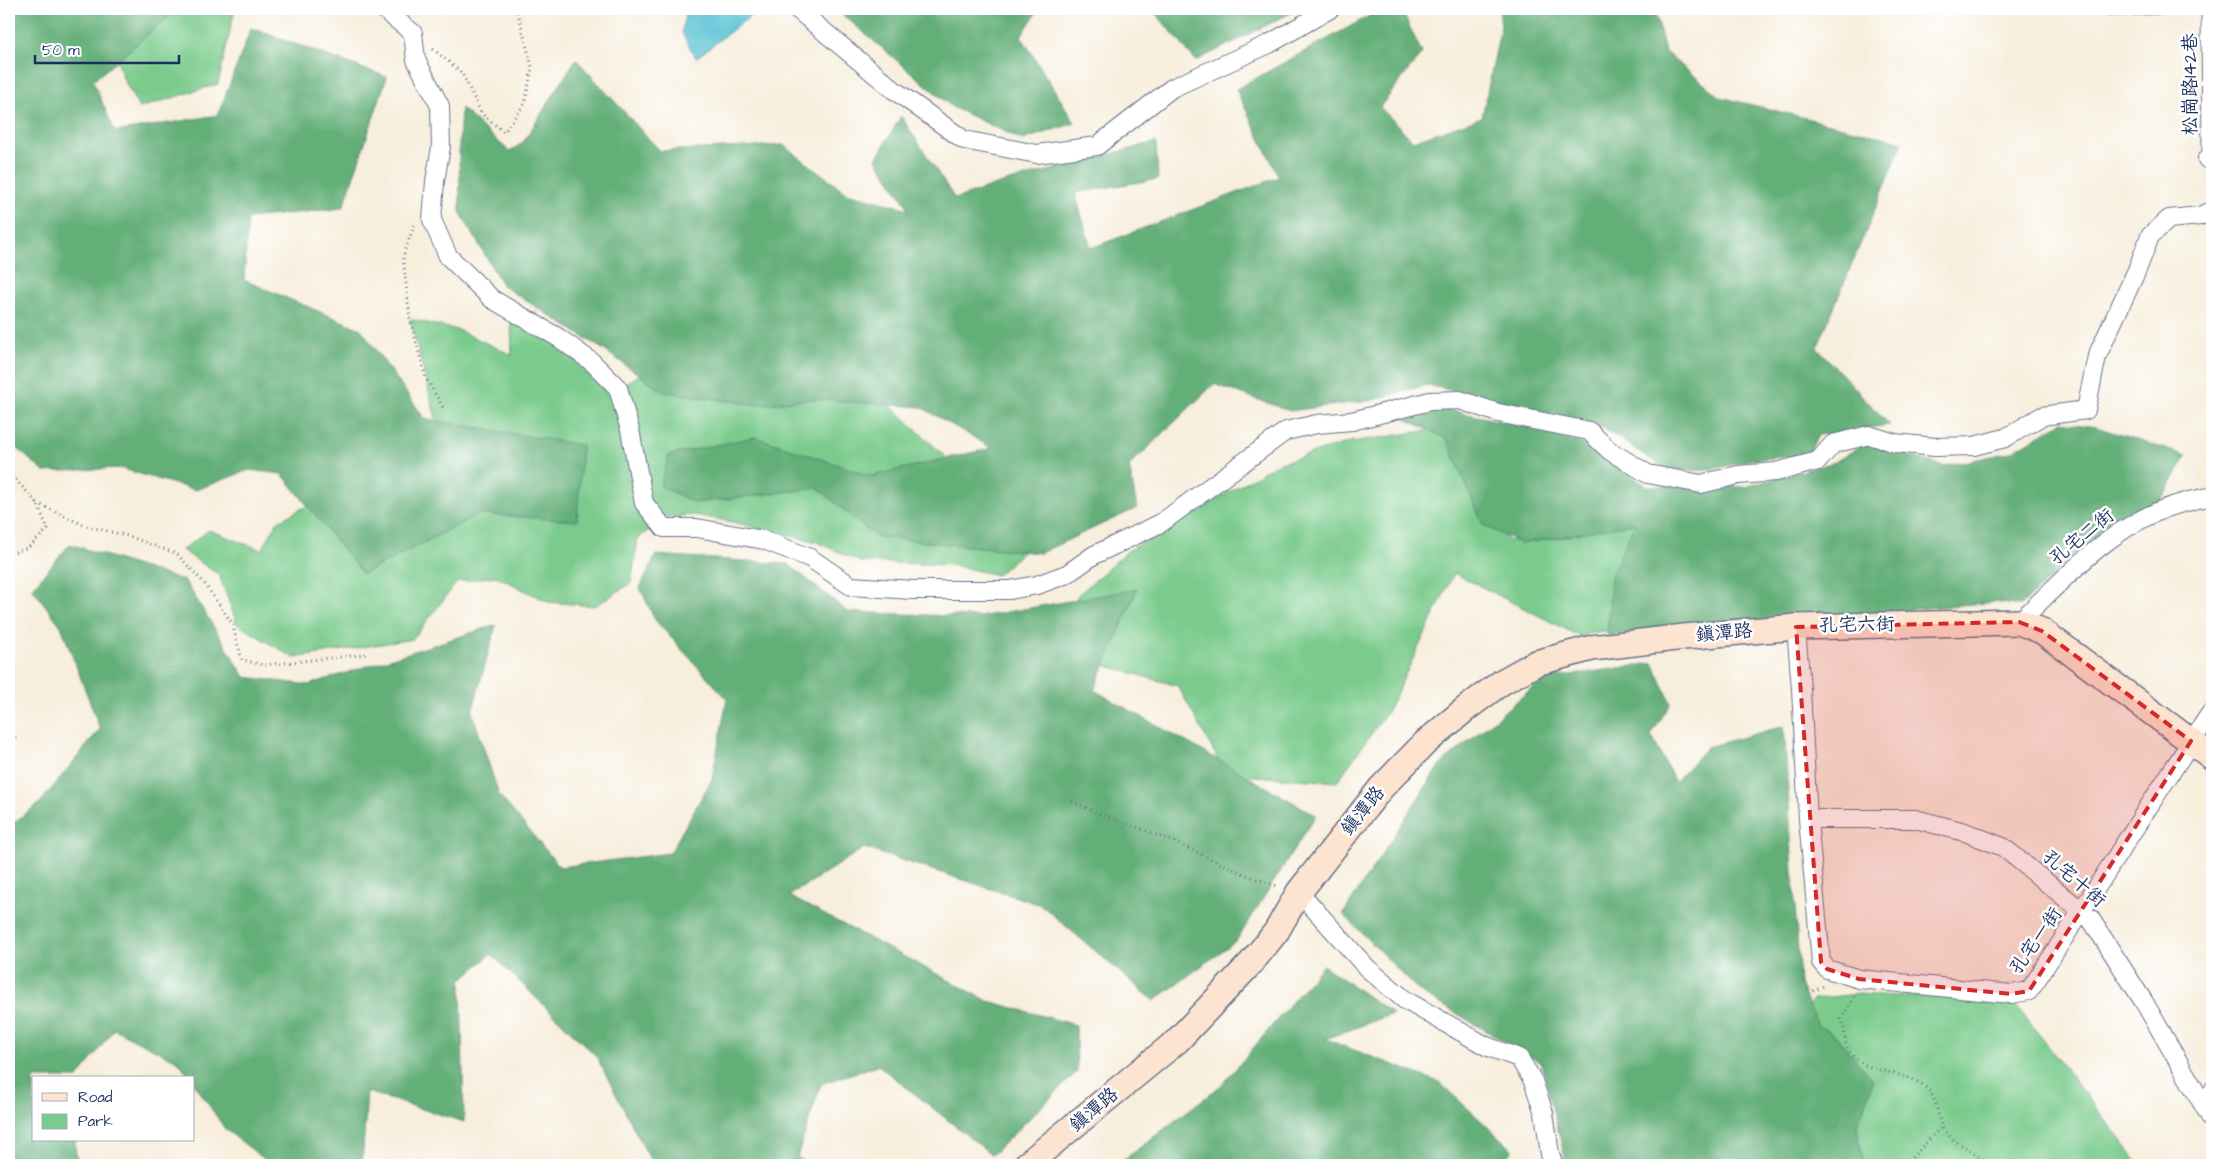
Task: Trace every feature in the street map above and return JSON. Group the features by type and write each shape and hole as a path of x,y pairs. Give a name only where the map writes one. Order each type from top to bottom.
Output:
{"street":[{"path":"383,9 413,33 416,60 440,106 441,147 435,181 432,220 448,256 492,298 559,338 592,362 618,388 630,430 644,504 664,528 697,528 764,540 810,558 851,586 913,590 1010,590 1037,585 1067,574 1094,555 1161,523 1286,431 1317,424 1352,421 1430,400 1460,400 1498,414 1589,431 1610,451 1648,474 1701,484 1738,475 1776,472 1818,461 1833,444 1869,435 1895,443 1935,447 1974,446 2005,438 2042,416 2086,410 2097,356 2137,270 2150,236 2170,220 2200,216 2212,211"},
{"path":"797,9 894,90 964,140 1037,154 1097,146 1172,88 1269,44 1330,9"},
{"name":"孔宅二街","path":"2019,622 2083,561 2126,527 2171,506 2212,497"},
{"name":"孔宅六街","path":"1821,962 1808,819 1796,627 2019,622 2042,631 2212,757"},
{"name":"鎮潭路","path":"1026,1165 1177,1040 1251,963 1276,932 1300,892 1381,788 1425,742 1502,682 1536,663 1592,648 1684,637 1796,627"},
{"name":"孔宅一街","path":"1821,962 1827,969 1859,978 2011,994 2030,991 2191,741 2212,712"},
{"name":"孔宅十街","path":"1808,819 1915,819 1964,832 2003,847 2090,918 2144,1002 2212,1120"},
{"path":"1300,892 1367,968 1405,1000 1486,1046 1519,1058 1533,1081 1544,1113 1550,1154 1554,1165"}],"lane":[{"path":"2097,9 2119,11 2164,9"},
{"name":"松崗路142巷","path":"2206,9 2210,158"},
{"path":"2201,1101 2212,1084"}],"path":[{"path":"413,33 462,73 482,114 504,132 525,103 532,67 517,9"},
{"path":"415,223 403,257 410,318 426,378 445,411"},
{"path":"9,472 37,503 48,529 30,547 9,554"},
{"path":"37,503 86,526 128,536 177,554 204,583 232,623 242,660 264,665 368,654"},
{"path":"9,745 16,737"},
{"path":"1072,801 1094,812 1158,835 1255,879 1300,892"},
{"path":"1854,998 1841,1019 1844,1025 1844,1042 1850,1053 1868,1066 1915,1080 1930,1091 1940,1112 1942,1126 1960,1146 1984,1159 1989,1165"},
{"path":"1905,1165 1942,1126"}],"highlighted area":[{"path":"2019,622 2042,631 2191,741 2029,991 2011,994 1859,979 1827,969 1821,962 1796,627"}],"green space":[{"path":"9,9 178,9 93,81 115,132 218,115 251,28 387,77 343,208 248,218 244,280 361,329 425,419 582,445 577,521 479,514 363,574 282,474 249,470 196,490 119,468 44,472 9,441"},
{"path":"135,9 235,9 218,84 139,108 122,76 110,33"},
{"path":"836,9 1039,9 1021,36 1075,123 1022,140 952,107"},
{"path":"1152,9 1299,9 1196,61"},
{"path":"1382,9 1401,9 1422,53 1380,107 1413,141 1482,117 1501,26 1499,9 1655,9 1665,52 1720,97 1903,142 1817,348 1890,425 1818,435 1808,455 1749,460 1711,470 1669,471 1603,428 1511,403 1426,385 1373,400 1290,411 1214,384 1129,466 1137,508 1040,553 876,537 818,488 695,503 660,486 669,455 755,437 871,476 992,448 921,407 812,399 758,405 664,392 604,350 503,286 460,212 459,145 461,108 510,152 524,141 576,59 660,151 783,145 847,193 909,209 876,159 901,116 955,199 1002,183 1156,142 1158,179 1075,193 1091,248 1279,177 1236,89"},
{"path":"537,311 534,324 618,388 665,359 882,398 950,461 1029,547 997,575 952,565 860,562 817,542 694,515 668,517 638,538 631,583 595,606 548,602 496,576 457,582 413,639 294,658 237,624 219,575 182,550 209,530 262,550 277,522 323,497 451,476 410,319 458,330 512,355 511,323"},
{"path":"1445,409 1540,430 1580,443 1647,486 1745,487 1835,462 1865,443 1944,466 2011,452 2062,422 2096,427 2187,456 2160,502 2126,512 2020,606 1995,602 1607,636 1611,576 1635,523 1522,544 1483,525 1447,439 1404,418"},
{"path":"1453,427 1468,478 1508,541 1562,538 1653,503 1635,625 1579,636 1454,573 1389,709 1337,782 1226,774 1178,686 1096,663 1059,625 1078,595 1129,550 1277,464 1350,442"},
{"path":"70,544 185,581 245,677 308,685 496,625 472,712 499,795 560,867 670,853 712,779 727,699 655,620 640,588 656,555 788,564 848,612 979,617 1137,589 1094,690 1316,815 1237,940 1154,1001 1041,905 864,848 789,896 988,1001 1076,1025 1077,1072 992,1155 878,1065 821,1084 797,1157 809,1165 653,1165 596,1056 491,954 461,980 464,1122 367,1092 362,1165 272,1165 225,1129 195,1084 195,1076 189,1076 179,1062 114,1029 79,1076 32,1076 32,1142 75,1142 76,1155 80,1165 9,1165 9,826 40,803 100,729 61,626 32,588"},
{"path":"1653,663 1671,703 1651,735 1675,782 1707,747 1784,726 1800,984 1818,1026 1834,1034 1873,1081 1857,1127 1864,1165 1567,1165 1541,1063 1420,992 1343,914 1439,766 1543,679"},
{"path":"1323,965 1393,1014 1325,1039 1439,1082 1513,1150 1501,1165 1117,1165 1223,1084"},
{"path":"1857,994 2013,1001 2140,1165 1725,1165 1813,999"}],"water":[{"path":"686,9 754,9 756,12 696,58 682,33"}]}
